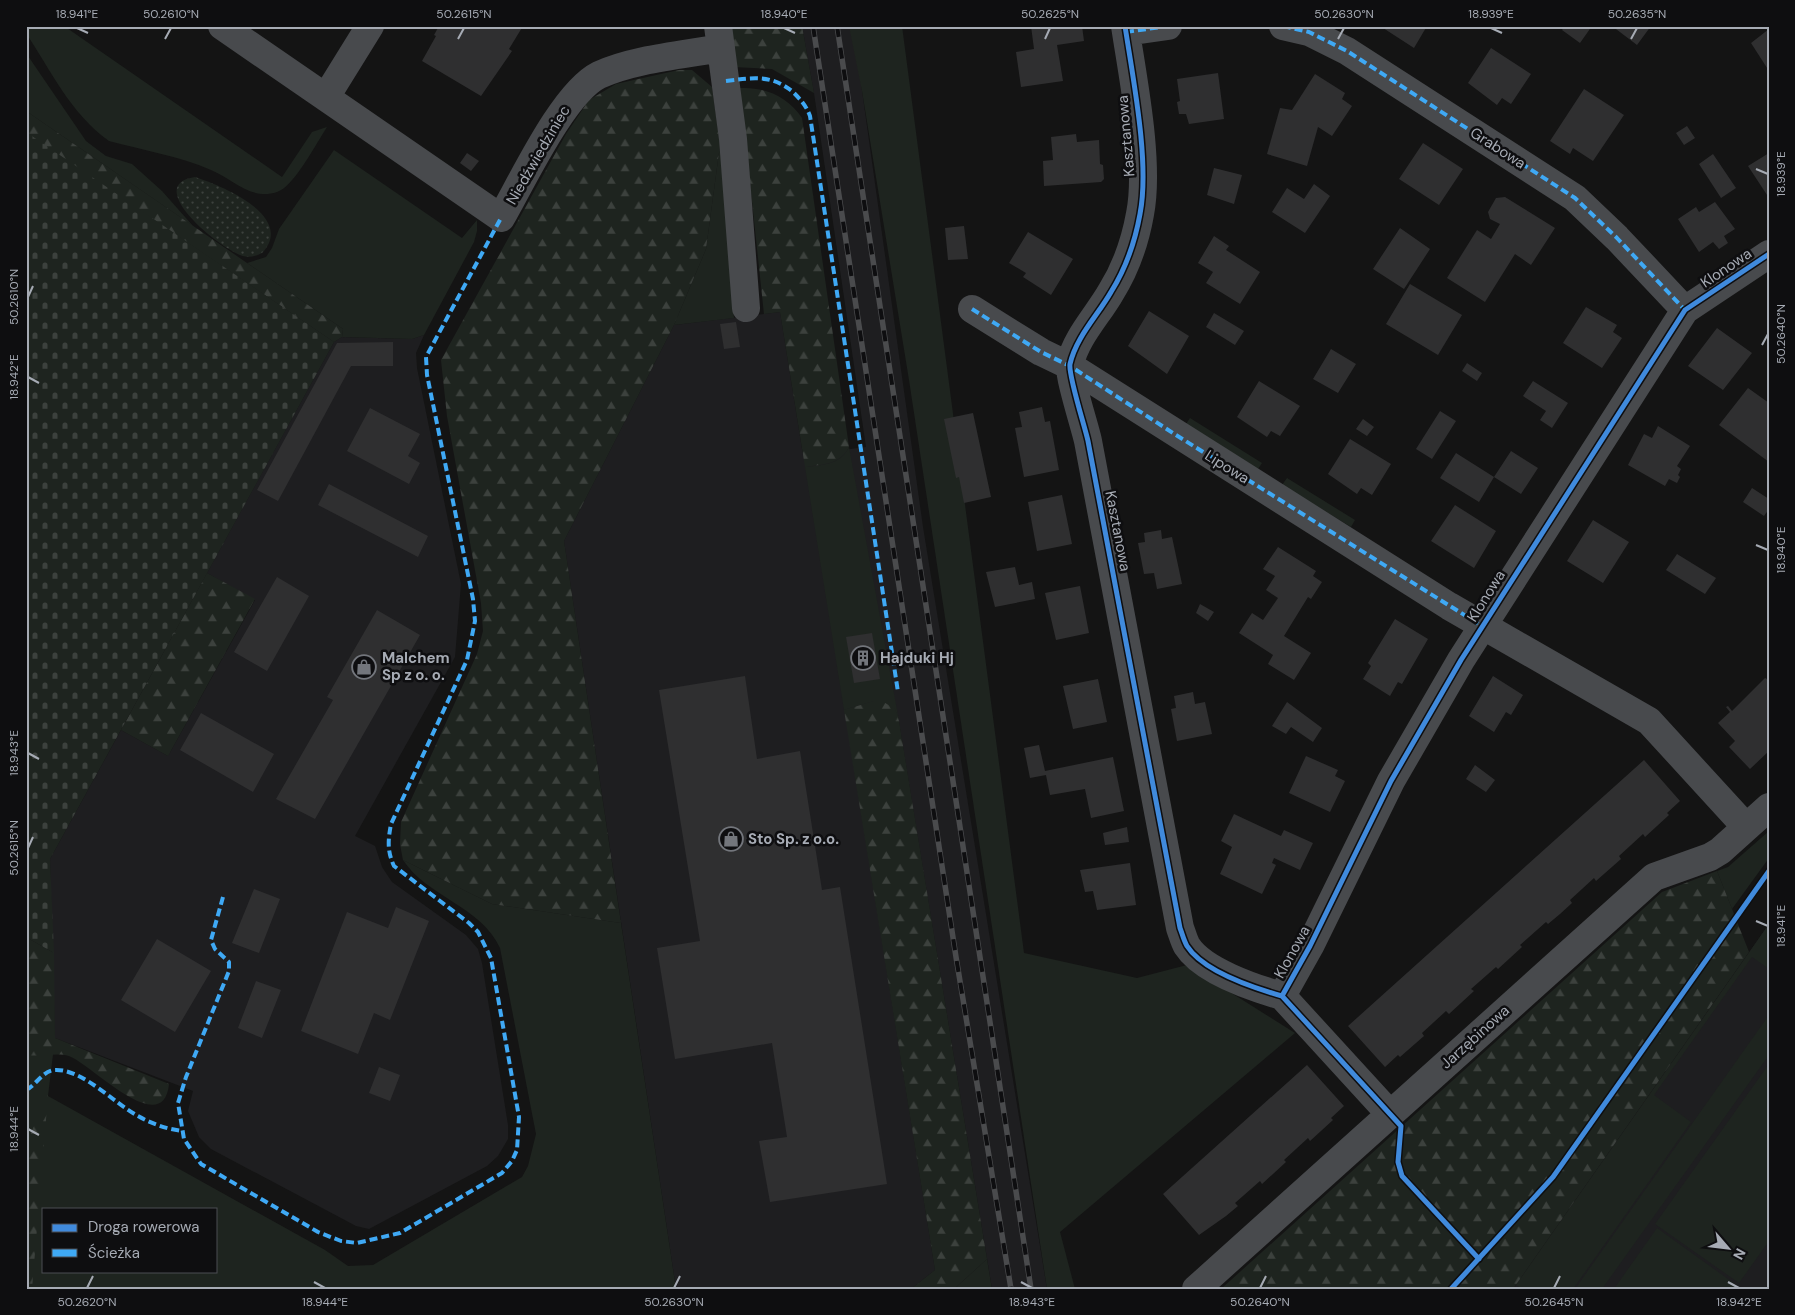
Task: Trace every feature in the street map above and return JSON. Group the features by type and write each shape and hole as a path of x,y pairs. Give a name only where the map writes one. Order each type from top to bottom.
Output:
{"street":[{"name":"Niedźwiedziniec","path":"222,26 502,218 560,114 573,96 598,76 720,37 733,140 746,308"},
{"path":"326,98 370,26"},
{"path":"1125,29 1168,26"},
{"name":"Grabowa","path":"1283,26 1309,32 1347,51 1575,198 1617,238 1685,310"},
{"name":"Kasztanowa","path":"1125,29 1136,95 1141,156 1140,212 1133,243 1124,268 1112,291 1080,340 1070,366 1088,441 1180,928 1186,945 1197,957 1246,985 1282,996"},
{"name":"Klonowa","path":"1282,996 1310,946 1390,781 1482,626 1685,310 1769,254"},
{"name":"Lipowa","path":"972,309 1041,352 1070,366 1184,440 1482,626 1650,721 1746,827"},
{"name":"Jarzębinowa","path":"1196,1289 1654,877 1710,857 1720,851 1769,807"},
{"path":"1282,996 1390,1114"}],"shaded area":[{"path":"802,26 853,26 923,527 1047,1289 992,1289 899,722 848,731 935,1270 911,1289 676,1289 564,541 674,325 780,312 803,455 866,447 814,93"},
{"path":"424,335 416,353 417,368 461,584 455,657 355,836 375,846 382,867 392,882 466,935 478,949 482,963 508,1125 508,1139 498,1156 487,1166 369,1229 356,1226 211,1149 199,1137 188,1111 193,1091 55,1038 50,859 121,730 168,756 255,600 207,573 334,342 342,337 412,339"},
{"path":"1769,924 1769,1289 1513,1289 1516,1285"}],"green space":[{"path":"26,26 64,26 282,177 312,132 327,127 298,173 284,188 268,194 250,191 199,165 109,141 73,105 26,33"},
{"path":"728,26 802,26 814,93 772,69 734,67"},
{"path":"849,26 902,26 1024,953 1137,978 1187,965 1295,1033 1060,1232 1075,1289 1047,1289 909,380 862,91"},
{"path":"26,53 86,141 106,156 132,164 162,191 193,226 26,111"},
{"path":"679,70 692,70 712,87 720,145 706,249 674,325 564,541 621,923 492,904 403,860 400,844 401,822 477,654 483,631 481,603 447,416 441,360 566,134 589,100 616,84"},
{"path":"740,88 758,89 775,94 790,104 802,118 849,447 845,453 830,463 805,467 780,312 764,314"},
{"path":"26,111 343,329 342,337 334,342 26,133"},
{"path":"26,132 334,342 50,859 54,953 26,937"},
{"path":"720,145 734,318 674,325 706,249"},
{"path":"334,150 462,238 477,220 474,242 424,335 412,339 342,337 343,329 247,263 266,257 272,248 279,229"},
{"path":"195,177 237,196 252,205 263,216 270,227 270,240 262,253 248,257 232,251 190,217 181,204 177,192 181,182"},
{"path":"1190,418 1262,463 1258,469 1186,424"},
{"path":"849,447 899,721 895,709 874,701 844,710 805,467 824,465 836,461"},
{"path":"1287,478 1355,520 1351,527 1282,485"},
{"path":"207,573 255,599 168,756 121,730"},
{"path":"874,701 882,701 895,709 899,721 987,1259 954,1289 911,1289 935,1270 844,710"},
{"path":"1769,831 1769,858 1732,909 1717,871 1728,867"},
{"path":"403,860 492,904 621,923 676,1289 26,1289 26,963 55,1038 48,1096 325,1250 348,1266 373,1265 522,1177 528,1166 536,1134 500,948 480,922 413,873"},
{"path":"1717,871 1749,952 1513,1289 1221,1289 1662,892"},
{"path":"1769,924 1769,969 1752,957 1654,1095 1691,1122 1573,1289 1522,1289 1516,1285"},
{"path":"26,937 54,953 55,1038 169,1084 164,1099 154,1105 140,1102 69,1056 59,1054 26,1055"},
{"path":"1769,1015 1769,1055 1602,1289 1575,1289"},
{"path":"1769,1064 1769,1241 1739,1283 1655,1224"},
{"path":"48,1095 32,1289 26,1289 26,1149 32,1130"},
{"path":"1657,1228 1739,1287 1742,1289 1614,1289"},
{"path":"987,1259 992,1289 954,1289"}],"building":[{"path":"439,26 523,26 509,49 512,51 481,96 422,61 436,36 434,35"},
{"path":"1031,26 1082,26 1084,41 1057,45 1063,81 1021,87 1016,52 1034,49"},
{"path":"1380,26 1427,26 1414,48"},
{"path":"1565,26 1592,26 1580,43 1562,30"},
{"path":"1612,26 1651,26 1637,45"},
{"path":"1769,29 1769,71 1751,43"},
{"path":"1491,48 1531,74 1511,104 1502,98 1497,105 1468,83"},
{"path":"1218,73 1224,119 1189,124 1186,114 1179,114 1177,102 1180,101 1177,79"},
{"path":"1315,74 1345,93 1342,99 1352,106 1332,136 1318,127 1307,166 1267,154 1280,108 1292,110"},
{"path":"1584,89 1624,115 1593,161 1573,148 1570,154 1550,141"},
{"path":"1687,126 1695,138 1684,145 1676,133"},
{"path":"1076,134 1077,142 1099,140 1100,164 1103,165 1104,179 1101,182 1044,186 1043,161 1053,160 1051,137"},
{"path":"1423,143 1463,169 1439,205 1399,179"},
{"path":"467,153 479,161 471,171 460,163"},
{"path":"1769,153 1769,198 1748,166"},
{"path":"1713,154 1736,188 1721,198 1699,164"},
{"path":"1214,168 1242,175 1234,204 1207,195"},
{"path":"1314,184 1330,196 1305,233 1272,212 1287,188 1304,199"},
{"path":"1505,197 1555,228 1531,265 1515,254 1485,302 1447,278 1477,230 1491,239 1500,224 1490,219 1488,212 1496,198"},
{"path":"1715,202 1735,229 1724,236 1728,243 1719,249 1713,242 1699,252 1678,219 1696,207 1699,212"},
{"path":"964,226 968,259 948,260 945,228"},
{"path":"1400,228 1430,249 1404,289 1373,269"},
{"path":"1028,232 1073,259 1051,295 1023,277 1026,273 1009,263"},
{"path":"1214,236 1229,246 1226,250 1260,272 1240,304 1206,283 1213,272 1198,263"},
{"path":"1410,284 1462,315 1438,355 1386,324"},
{"path":"1586,307 1617,325 1613,332 1622,338 1602,368 1563,343"},
{"path":"1149,311 1189,336 1167,374 1128,346"},
{"path":"1214,313 1244,331 1235,345 1206,327"},
{"path":"736,322 740,347 724,349 720,324"},
{"path":"1717,328 1752,353 1723,390 1688,366"},
{"path":"393,342 393,366 351,366 278,501 257,490 337,343"},
{"path":"1331,349 1356,364 1338,393 1313,379"},
{"path":"1467,363 1482,373 1477,381 1462,371"},
{"path":"1259,381 1300,406 1280,436 1271,431 1267,437 1237,417"},
{"path":"1533,381 1568,403 1552,428 1540,420 1546,411 1523,396"},
{"path":"1748,388 1769,403 1769,462 1719,425"},
{"path":"1042,407 1045,422 1050,421 1059,470 1024,477 1015,428 1022,427 1019,412"},
{"path":"370,408 420,434 408,456 420,463 409,484 347,451"},
{"path":"1440,411 1456,421 1432,459 1416,449"},
{"path":"973,413 991,497 964,503 959,477 956,478 944,419"},
{"path":"1363,419 1374,427 1367,436 1356,429"},
{"path":"1658,426 1690,446 1677,466 1681,469 1677,483 1669,479 1665,486 1628,465 1644,434 1652,438"},
{"path":"1350,439 1391,464 1372,495 1361,488 1357,494 1328,474"},
{"path":"1511,451 1538,468 1521,494 1494,477"},
{"path":"1456,453 1494,477 1479,502 1440,478"},
{"path":"329,484 428,536 418,557 318,505"},
{"path":"1752,488 1769,499 1769,509 1764,516 1743,502"},
{"path":"1062,495 1072,544 1037,551 1028,502"},
{"path":"1455,505 1496,531 1474,568 1431,541"},
{"path":"1593,520 1629,542 1603,583 1567,561"},
{"path":"1161,530 1162,539 1172,537 1182,584 1157,589 1154,573 1144,574 1138,543 1145,542 1144,533"},
{"path":"1278,547 1316,571 1313,576 1322,582 1311,599 1308,597 1284,636 1311,653 1294,680 1268,664 1273,655 1239,633 1252,613 1263,620 1278,598 1266,590 1275,576 1263,569"},
{"path":"1677,554 1716,578 1705,594 1666,570"},
{"path":"1015,567 1019,585 1032,582 1035,599 995,607 986,572"},
{"path":"277,577 309,596 267,671 234,652"},
{"path":"1080,586 1089,633 1056,640 1045,593"},
{"path":"1200,604 1214,612 1208,621 1196,613"},
{"path":"377,610 420,635 315,819 276,799 333,700 327,697"},
{"path":"1395,619 1428,639 1402,684 1398,682 1390,696 1363,679 1371,666 1368,663"},
{"name":"Hajduki Hj","path":"872,633 880,679 854,683 846,637"},
{"path":"745,676 757,759 800,751 822,890 840,887 887,1184 770,1202 759,1141 787,1137 772,1043 675,1059 657,948 700,941 659,690"},
{"path":"1493,676 1523,695 1511,715 1506,712 1494,732 1469,716"},
{"path":"1765,678 1769,678 1769,751 1750,769 1729,747 1735,741 1718,723 1730,712 1726,707 1728,706 1732,711"},
{"path":"1098,679 1107,722 1073,729 1063,686"},
{"path":"1193,692 1195,704 1205,702 1212,734 1177,741 1171,709 1176,708 1174,696"},
{"path":"1287,702 1322,728 1313,742 1291,727 1286,734 1272,726"},
{"path":"201,713 274,754 253,792 180,750"},
{"path":"1039,745 1045,771 1113,757 1124,811 1091,818 1085,789 1050,795 1046,775 1030,778 1024,748"},
{"path":"1306,756 1338,770 1335,776 1345,781 1330,812 1289,793"},
{"path":"1644,760 1680,801 1667,813 1669,815 1645,837 1643,834 1619,856 1621,859 1596,881 1594,878 1570,900 1572,903 1560,914 1548,924 1546,922 1520,945 1522,947 1498,969 1496,967 1471,989 1474,991 1449,1014 1446,1011 1422,1033 1424,1036 1400,1057 1398,1055 1385,1067 1348,1026"},
{"path":"1475,765 1495,780 1486,792 1466,779"},
{"path":"1234,814 1281,836 1284,830 1313,843 1300,870 1274,858 1272,863 1276,865 1262,894 1220,874 1232,847 1221,841"},
{"path":"1127,827 1129,842 1105,845 1103,833"},
{"path":"1130,863 1136,905 1097,910 1093,891 1085,892 1080,870"},
{"path":"254,889 280,899 259,953 232,943"},
{"path":"396,907 429,921 390,1020 374,1013 358,1054 301,1031 347,912 388,928"},
{"path":"157,939 211,971 175,1032 121,1000"},
{"path":"256,981 281,990 262,1038 238,1028"},
{"path":"1307,1065 1344,1106 1331,1118 1333,1120 1310,1141 1308,1138 1262,1184 1260,1181 1235,1203 1238,1206 1199,1235 1163,1194"},
{"path":"379,1067 400,1075 390,1101 369,1093"}],"railway":[{"path":"813,26 956,957 1011,1289"},
{"path":"837,26 1031,1289"}],"marked path":[{"path":"1126,32 1168,26"},
{"path":"1283,26 1309,32 1347,51 1575,198 1617,238 1685,310"},
{"path":"726,81 761,78 776,82 792,91 805,105 810,116 898,692"},
{"path":"223,897 211,940 215,949 229,962 229,971 186,1077 178,1103 184,1139 201,1164 318,1232 341,1241 357,1243 400,1233 502,1173 512,1161 517,1150 519,1117 491,958 478,932 469,923 394,866 389,845 391,824 467,660 475,621 473,599 427,375 426,357 501,218"},
{"path":"972,309 1041,352 1070,366 1176,435 1482,626"},
{"path":"26,1090 50,1071 65,1071 87,1081 143,1119 160,1126 182,1131"}],"cycle path":[{"path":"1125,26 1142,146 1143,193 1140,214 1133,245 1125,264 1106,301 1077,345 1070,364 1070,370 1088,441 1180,928 1187,946 1205,963 1230,977 1282,996"},
{"path":"1282,996 1310,946 1391,781 1461,660 1685,310 1769,254"},
{"path":"1451,1289 1553,1177 1769,871"},
{"path":"1282,996 1401,1126 1398,1162 1402,1176 1479,1259"}],"place":[{"name":"Hajduki Hj","path":"863,658"},
{"name":"Malchem Sp z o. o.","path":"364,667"},
{"name":"Sto Sp. z o.o.","path":"731,839"}]}
